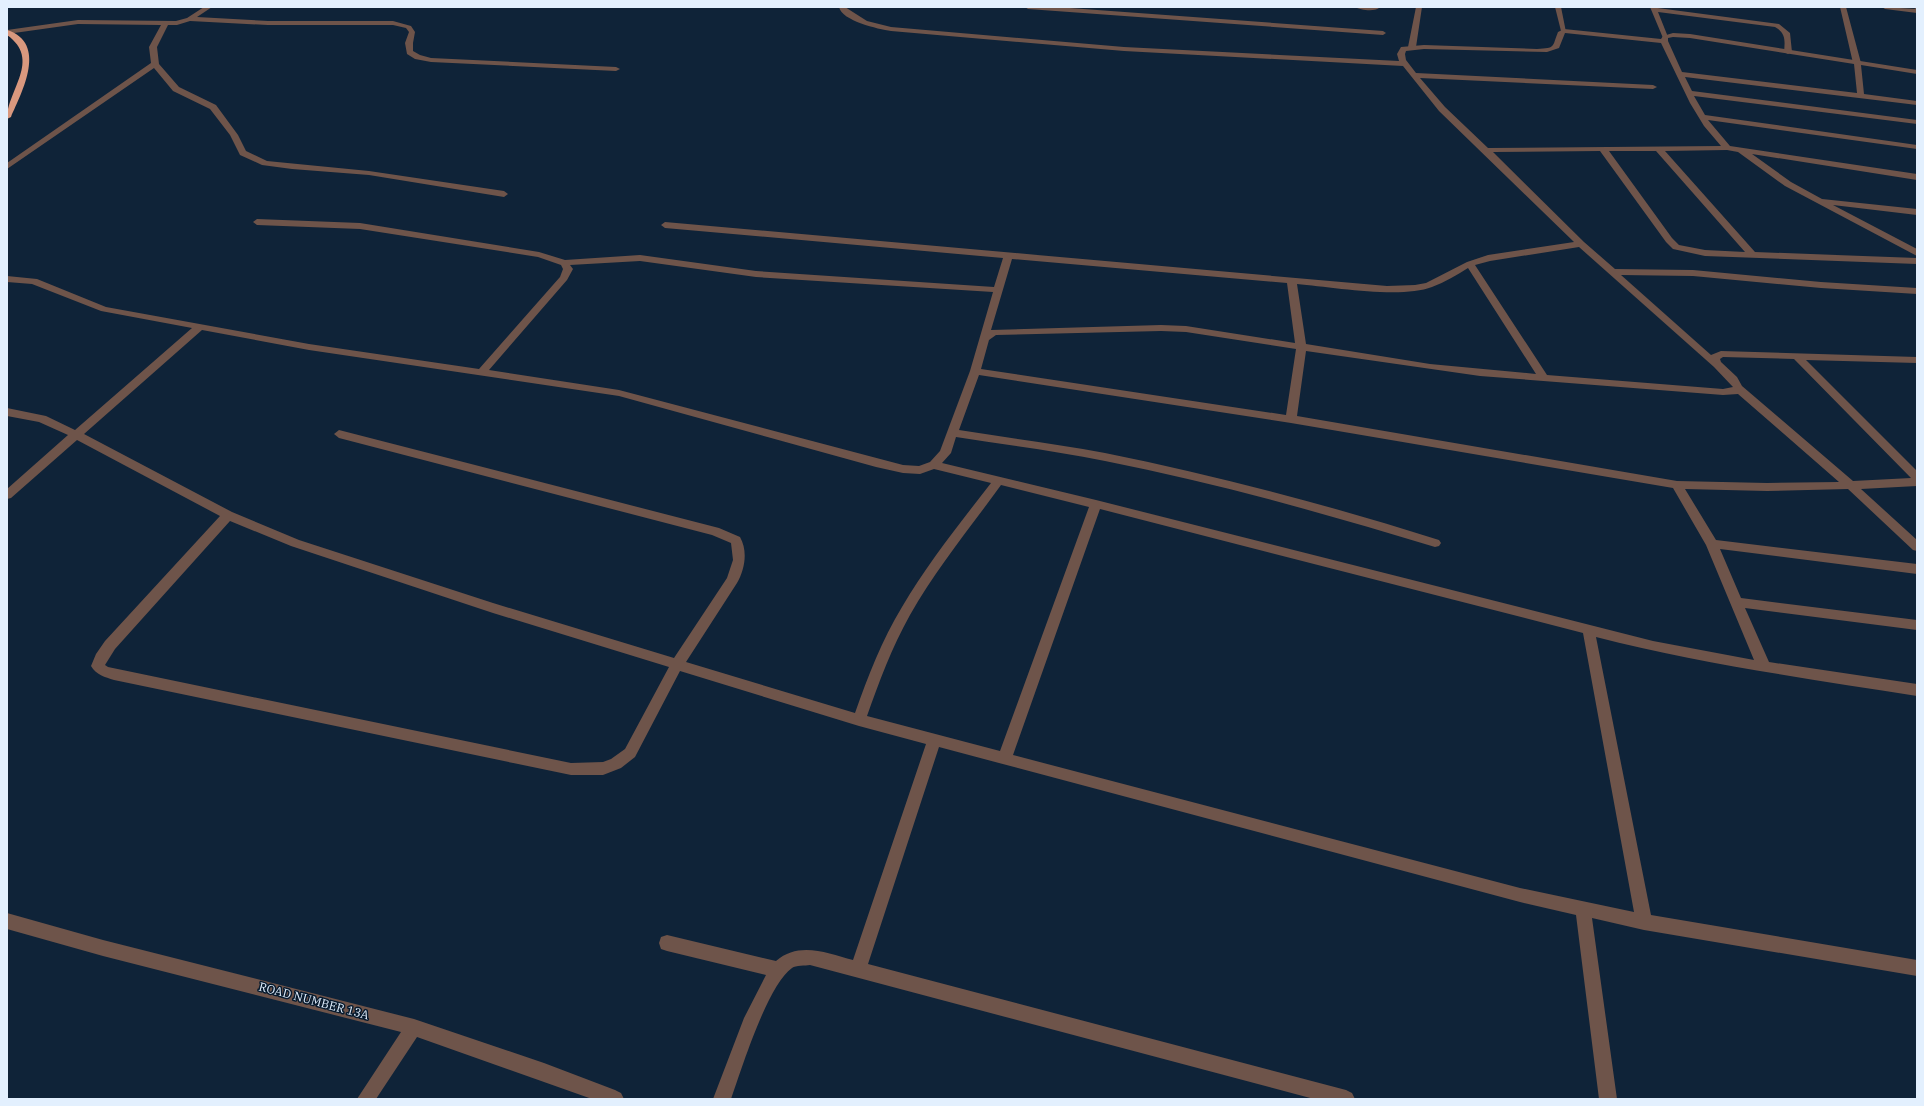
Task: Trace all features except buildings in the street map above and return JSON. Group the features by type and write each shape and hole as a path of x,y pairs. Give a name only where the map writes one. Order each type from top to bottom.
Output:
{"highway":[{"path":"7,32 20,41 26,56 25,72 7,117"}],"street":[{"path":"189,19 209,7"},
{"path":"841,7 853,7"},
{"path":"841,7 851,16 864,24 891,29 1124,50 1406,64"},
{"path":"1028,7 1383,33"},
{"path":"1358,7 1376,8"},
{"path":"1412,47 1419,7"},
{"path":"1558,7 1564,31"},
{"path":"1843,7 1857,63 1861,97"},
{"path":"1885,7 1917,9"},
{"path":"1727,148 1703,117 1689,93 1664,39 1653,8 1777,25 1788,33 1788,52"},
{"path":"7,32 78,22 164,24 189,19 268,23 393,23 409,27 412,32 408,43 410,52 418,57 431,60 616,69"},
{"path":"164,24 153,47 155,64 176,89 213,107 234,135 243,153 265,163 369,173 504,194"},
{"path":"1917,72 1690,36 1674,35 1664,39 1564,31 1560,33 1560,43 1558,47 1551,50 1537,52 1412,47 1404,50 1401,54 1414,75 1442,109 1486,150 1581,244 1736,382 1738,388 1851,486 1917,547"},
{"path":"7,167 155,64"},
{"path":"1680,74 1917,103"},
{"path":"1414,75 1653,87"},
{"path":"1689,93 1917,122"},
{"path":"1703,117 1917,147"},
{"path":"1602,148 1669,240 1676,247 1706,253 1917,261"},
{"path":"1658,148 1752,254"},
{"path":"1486,150 1738,148 1917,177"},
{"path":"1738,148 1774,175 1816,200 1917,253"},
{"path":"1816,200 1917,212"},
{"path":"257,222 360,226 539,255 564,263 640,258 756,274 998,290"},
{"path":"665,226 1292,282 1387,289 1415,288 1429,285 1470,264 1488,258 1581,244"},
{"path":"7,279 34,281 104,309 200,327 309,347 619,393 876,463 903,469 920,470 934,465 945,453 975,371 1008,257"},
{"path":"481,373 564,278 568,269 564,263"},
{"path":"1470,264 1544,378"},
{"path":"1612,272 1693,273 1821,285 1917,291"},
{"path":"1291,419 1301,348 1292,282"},
{"path":"7,495 200,327"},
{"path":"984,338 994,332 1161,328 1210,332 1301,348 1430,367 1544,378 1723,392 1734,392 1738,388"},
{"path":"1715,364 1714,358 1721,354 1917,360"},
{"path":"1797,357 1917,478"},
{"path":"975,371 1291,419 1677,485 1734,487 1851,486 1917,482"},
{"path":"7,412 42,419 77,435 228,515 295,542 493,608 859,720 1520,895 1644,922 1917,968"},
{"path":"952,433 1104,457 1206,480 1316,506 1435,543"},
{"path":"228,515 100,658 98,666 103,671 114,675 571,769 594,771 608,768 619,763 630,753 678,664 733,580 739,565 739,549 736,540 715,531 339,434"},
{"path":"934,465 1096,504 1589,631 1653,646 1764,666 1917,690"},
{"path":"859,720 875,674 906,611 925,582 999,480"},
{"path":"1677,485 1712,544 1764,666"},
{"path":"1005,758 1096,504"},
{"path":"1712,544 1917,569"},
{"path":"1737,602 1917,625"},
{"path":"1589,631 1644,922"},
{"path":"858,969 935,739"},
{"path":"1583,909 1608,1099"},
{"name":"ROAD NUMBER 13A","path":"7,921 103,948 414,1027 544,1072 615,1099"},
{"path":"667,943 776,969 776,972"},
{"path":"722,1099 765,990 776,972 790,960 810,957 1346,1099"},
{"path":"366,1099 414,1027"}]}
